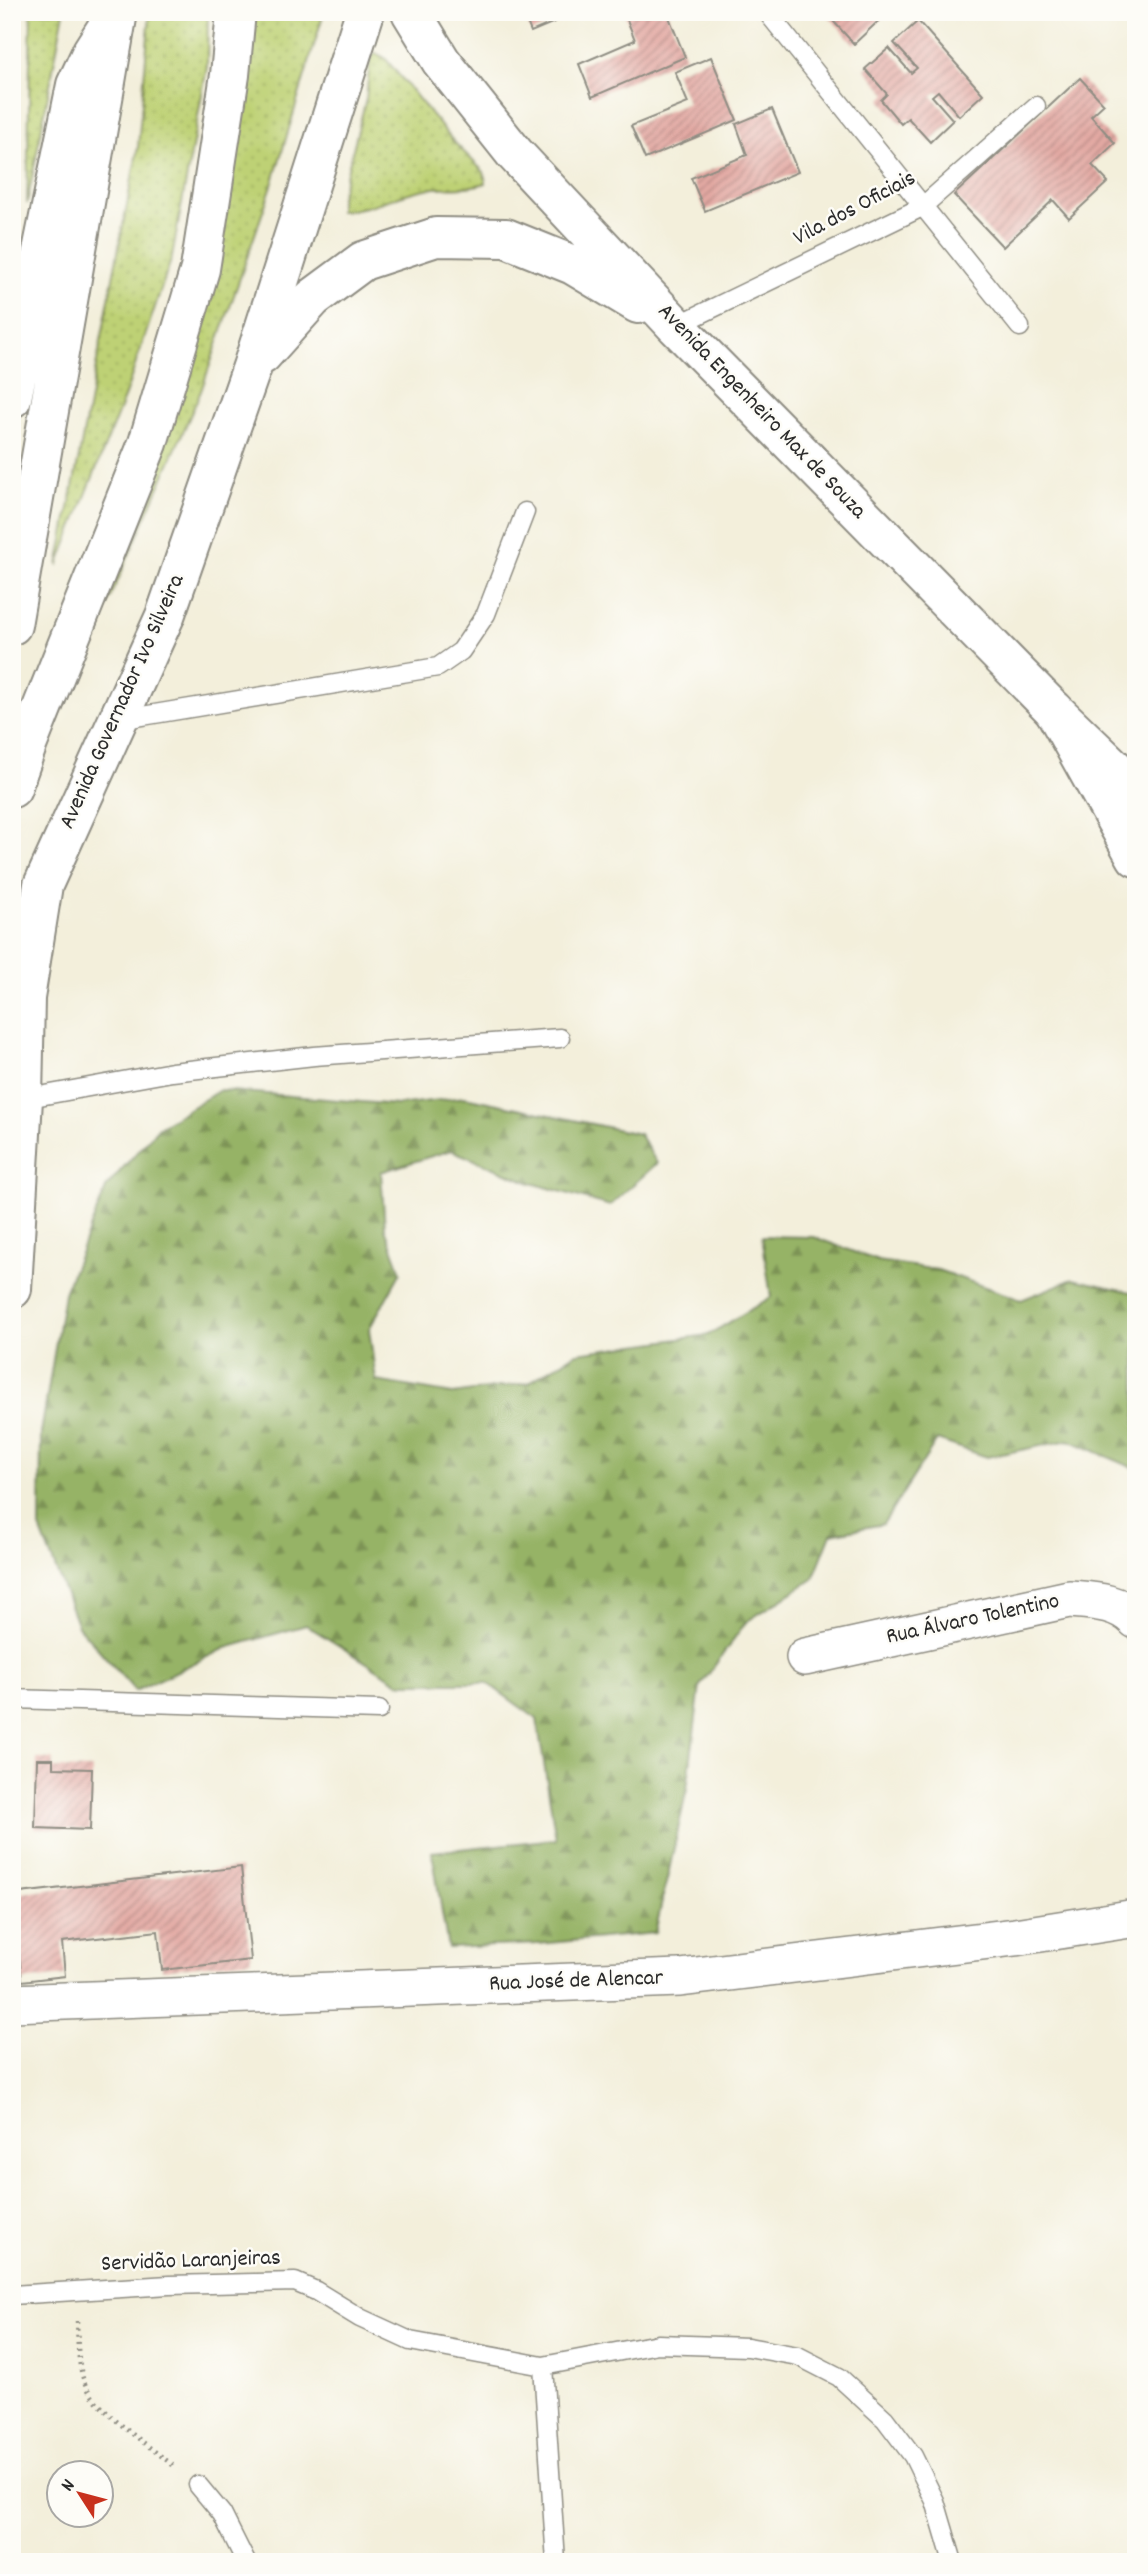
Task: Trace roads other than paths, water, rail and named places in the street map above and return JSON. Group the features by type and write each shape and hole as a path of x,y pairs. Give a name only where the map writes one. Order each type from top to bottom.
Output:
{"main road":[{"path":"12,398 76,85 92,51 117,12"},
{"path":"12,625 117,12"},
{"path":"12,788 27,743 148,443 200,269 230,75 236,12"},
{"name":"Avenida Governador Ivo Silveira","path":"12,1289 23,1099 25,998 43,885 165,616 252,367 365,12"},
{"name":"Avenida Engenheiro Max de Souza","path":"411,12 441,61 516,154 676,326 1054,710 1136,789"},
{"path":"252,367 313,298 363,261 436,237 506,238 573,265 676,326"},
{"path":"1054,710 1136,857"},
{"path":"12,908 43,885"}],"street":[{"name":"Rua Álvaro Tolentino","path":"805,1657 1069,1599 1102,1602 1127,1610 1136,1620"},
{"name":"Rua José de Alencar","path":"12,2003 680,1978 1015,1937 1136,1917"}],"lane":[{"path":"767,12 1020,327"},
{"name":"Vila dos Oficiais","path":"676,326 922,206 1036,106"},
{"path":"118,720 438,667 461,651 486,614 525,512"},
{"path":"23,1099 172,1072 301,1057 560,1038"},
{"path":"12,1699 379,1710"},
{"name":"Servidão Laranjeiras","path":"12,2295 169,2285 295,2282 316,2291 360,2318 410,2341 543,2366 658,2344 748,2347 798,2356 839,2377 885,2419 913,2456 935,2501 953,2562"},
{"path":"543,2366 556,2562"},
{"path":"198,2485 222,2514 246,2562"}]}
